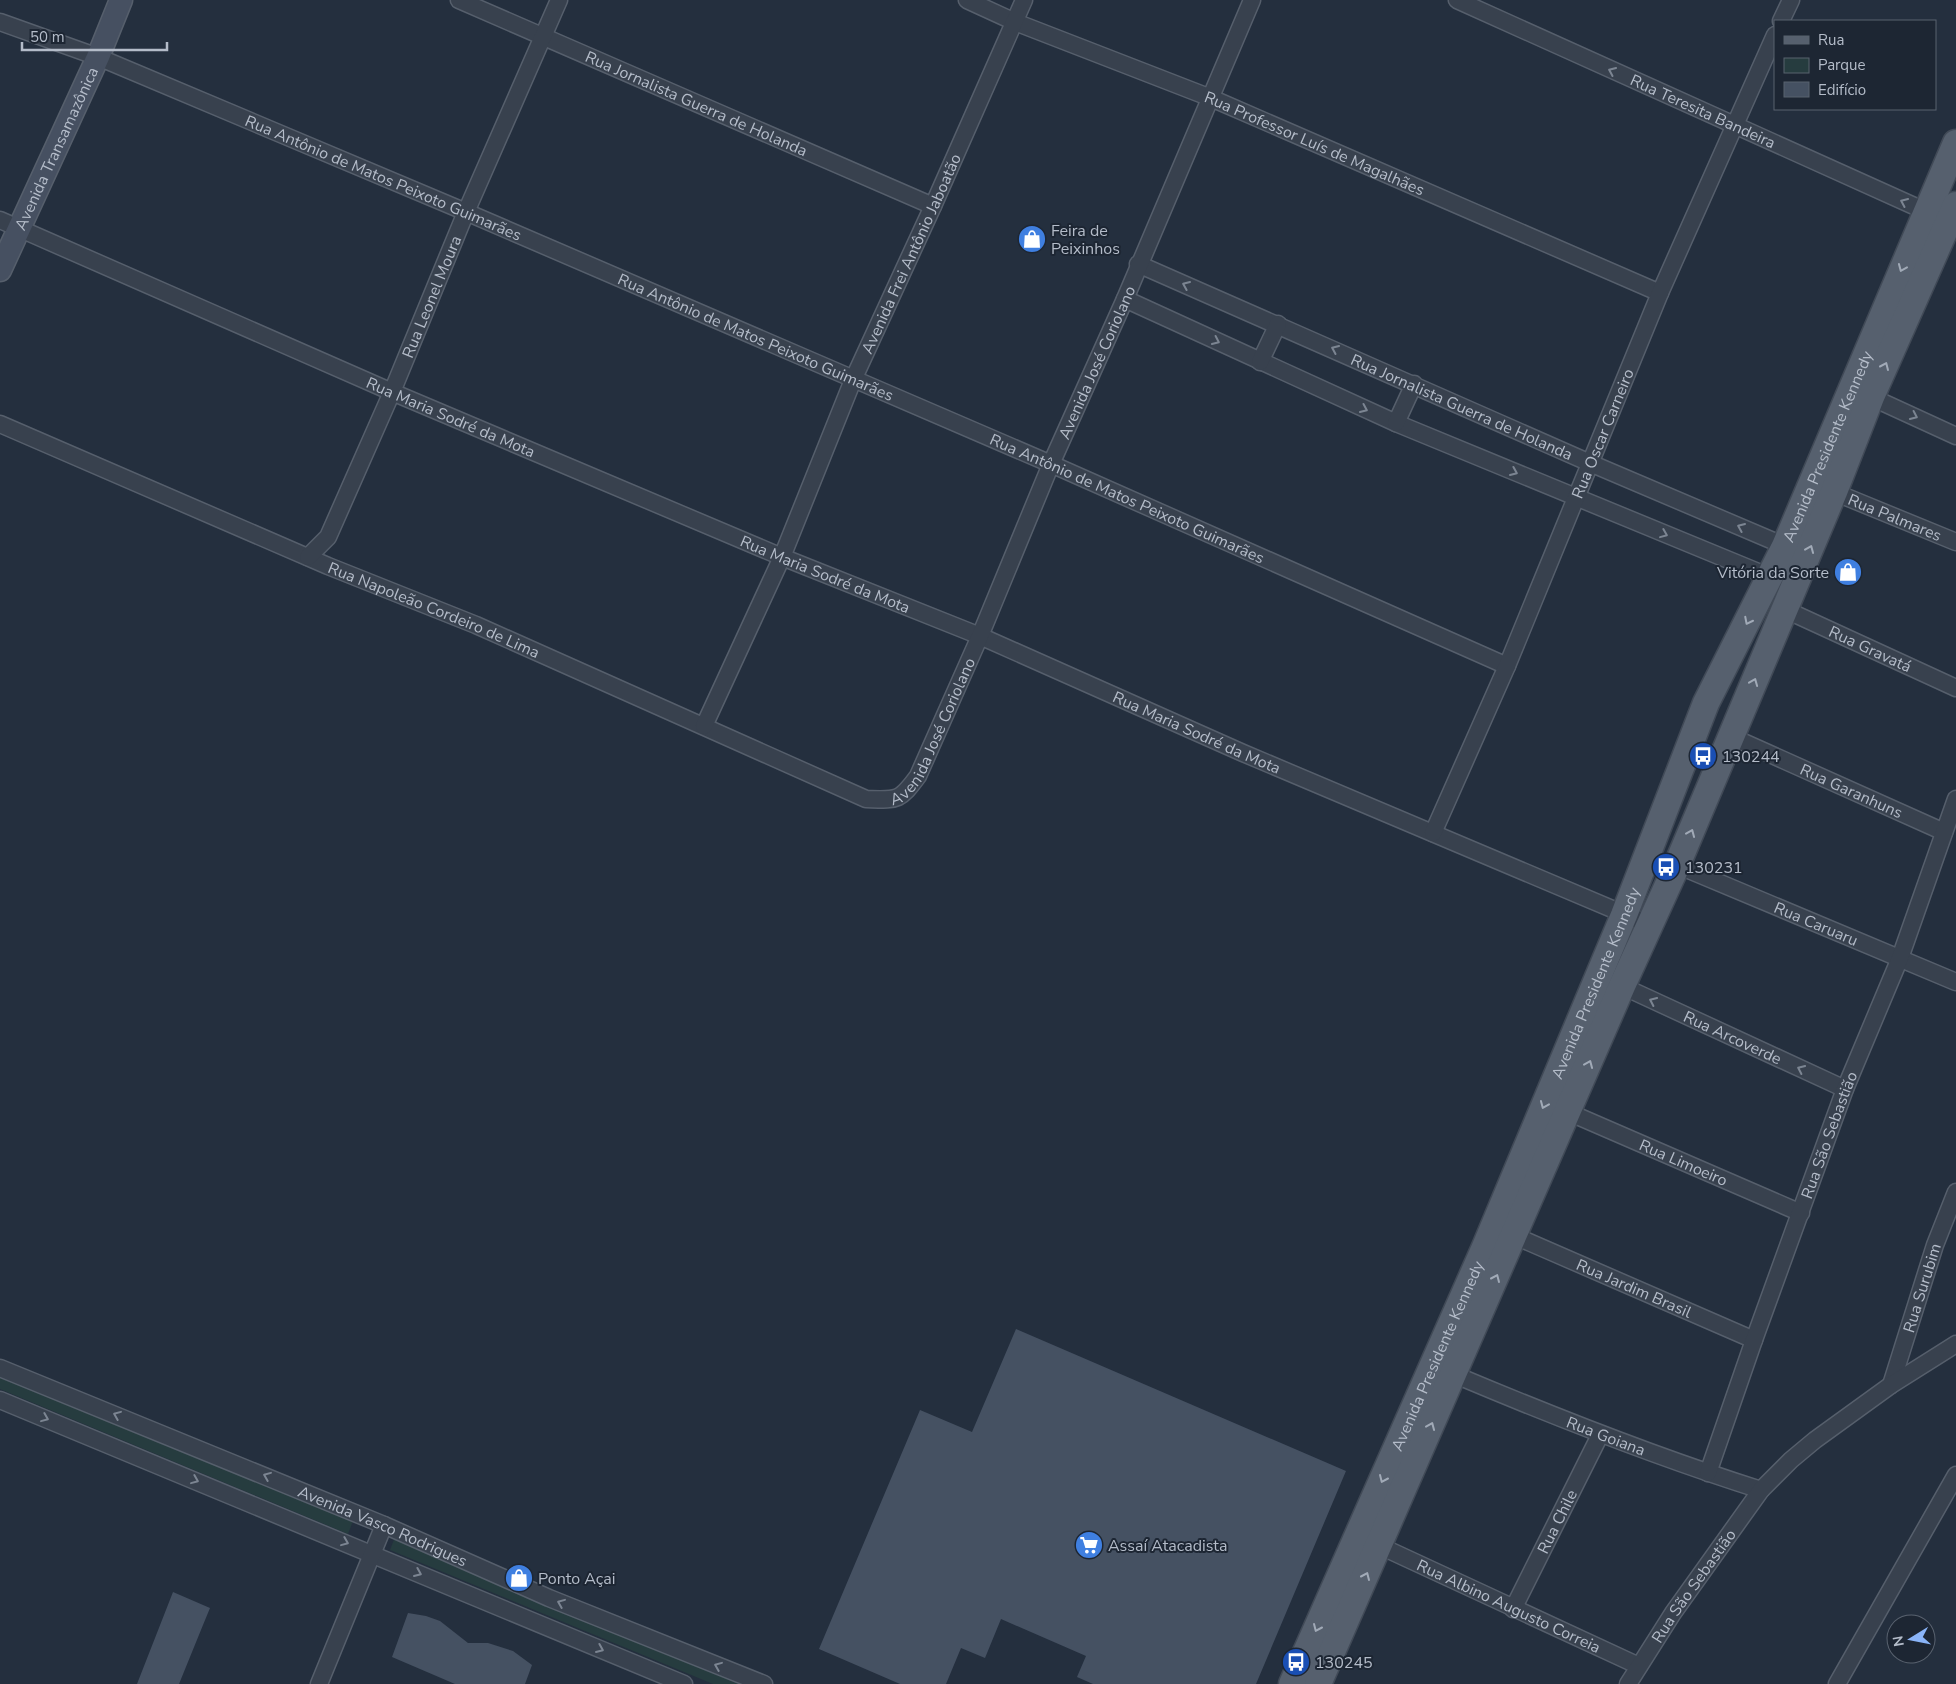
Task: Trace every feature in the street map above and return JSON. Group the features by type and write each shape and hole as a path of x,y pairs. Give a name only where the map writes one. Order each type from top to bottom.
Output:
{"main road":[{"name":"Avenida Presidente Kennedy","path":"1320,1684 1622,986 1677,865 1834,492 1871,397 1947,216 1956,143"},
{"name":"Avenida Presidente Kennedy","path":"1292,1684 1485,1246 1624,915 1706,703 1947,216"}],"street":[{"name":"Avenida Transamazônica","path":"0,270 10,224 98,57 122,0"},
{"name":"Rua Jornalista Guerra de Holanda","path":"459,0 933,206"},
{"name":"Rua Leonel Moura","path":"308,557 328,537 392,392 466,212 560,0"},
{"name":"Rua Professor Luís de Magalhães","path":"967,0 1015,22 1211,98 1660,293"},
{"name":"Avenida Frei Antônio Jaboatão","path":"704,726 782,557 853,380 933,206 1024,0"},
{"name":"Avenida José Coriolano","path":"866,799 899,798 918,776 980,636 1051,464 1125,299 1138,264 1252,0"},
{"name":"Rua Teresita Bandeira","path":"1457,0 1734,126 1947,216"},
{"path":"1781,20 1791,0"},
{"name":"Rua Antônio de Matos Peixoto Guimarães","path":"0,22 98,57 466,212 1051,464 1506,666"},
{"name":"Rua Oscar Carneiro","path":"1433,833 1506,666 1660,293 1774,37"},
{"name":"Rua Maria Sodré da Mota","path":"10,224 392,392 782,557 980,636 1243,753 1650,925"},
{"name":"Rua Jornalista Guerra de Holanda","path":"1138,264 1590,463 1785,546"},
{"path":"1125,299 1396,423 1770,577"},
{"path":"1260,362 1278,324"},
{"path":"1396,423 1414,384"},
{"path":"1871,397 1956,436"},
{"name":"Rua Napoleão Cordeiro de Lima","path":"0,424 328,566 476,625 866,799"},
{"name":"Rua Palmares","path":"1834,492 1956,542"},
{"name":"Rua Leonel Moura","path":"328,537 328,566"},
{"name":"Rua Gravatá","path":"1784,610 1956,688"},
{"name":"Rua Garanhuns","path":"1732,737 1944,832"},
{"name":"Rua São Sebastião","path":"1708,1473 1845,1089 1900,958 1956,799"},
{"name":"Rua Caruaru","path":"1677,865 1956,982"},
{"name":"Rua Arcoverde","path":"1622,986 1845,1089"},
{"name":"Rua Limoeiro","path":"1568,1112 1801,1213"},
{"name":"Rua Surubim","path":"1891,1385 1935,1244 1956,1192"},
{"name":"Rua Jardim Brasil","path":"1515,1236 1754,1340"},
{"path":"1761,1490 1791,1460 1815,1440 1891,1385 1956,1344"},
{"name":"Avenida Vasco Rodrigues","path":"0,1368 384,1524 548,1598 764,1684"},
{"name":"Rua Goiana","path":"1453,1374 1600,1435 1761,1490"},
{"name":"Avenida Vasco Rodrigues","path":"0,1400 684,1684"},
{"name":"Rua Chile","path":"1513,1609 1600,1435"},
{"path":"1837,1684 1956,1475"},
{"name":"Rua São Sebastião","path":"1628,1684 1673,1613 1761,1490"},
{"path":"319,1684 384,1524"},
{"name":"Rua Albino Augusto Correia","path":"1380,1546 1639,1666"}],"green space":[{"path":"0,1374 353,1521 348,1534 0,1389"},
{"path":"395,1537 748,1684 713,1684 390,1550"}],"building":[{"name":"Assaí Atacadista","path":"1016,1329 1346,1471 1256,1684 1093,1684 1077,1677 1086,1656 1001,1619 985,1658 961,1648 946,1684 900,1684 819,1649 920,1410 972,1432"},
{"path":"173,1592 210,1608 179,1684 137,1684"},
{"path":"408,1613 440,1621 468,1643 488,1643 513,1651 532,1665 525,1684 455,1684 392,1657"}],"place":[{"name":"Feira de Peixinhos","path":"1032,239"},
{"name":"Vitória da Sorte","path":"1848,572"},
{"name":"130244","path":"1703,756"},
{"name":"130231","path":"1666,867"},
{"name":"Assaí Atacadista","path":"1089,1545"},
{"name":"Ponto Açai","path":"519,1578"},
{"name":"130245","path":"1296,1662"}]}
